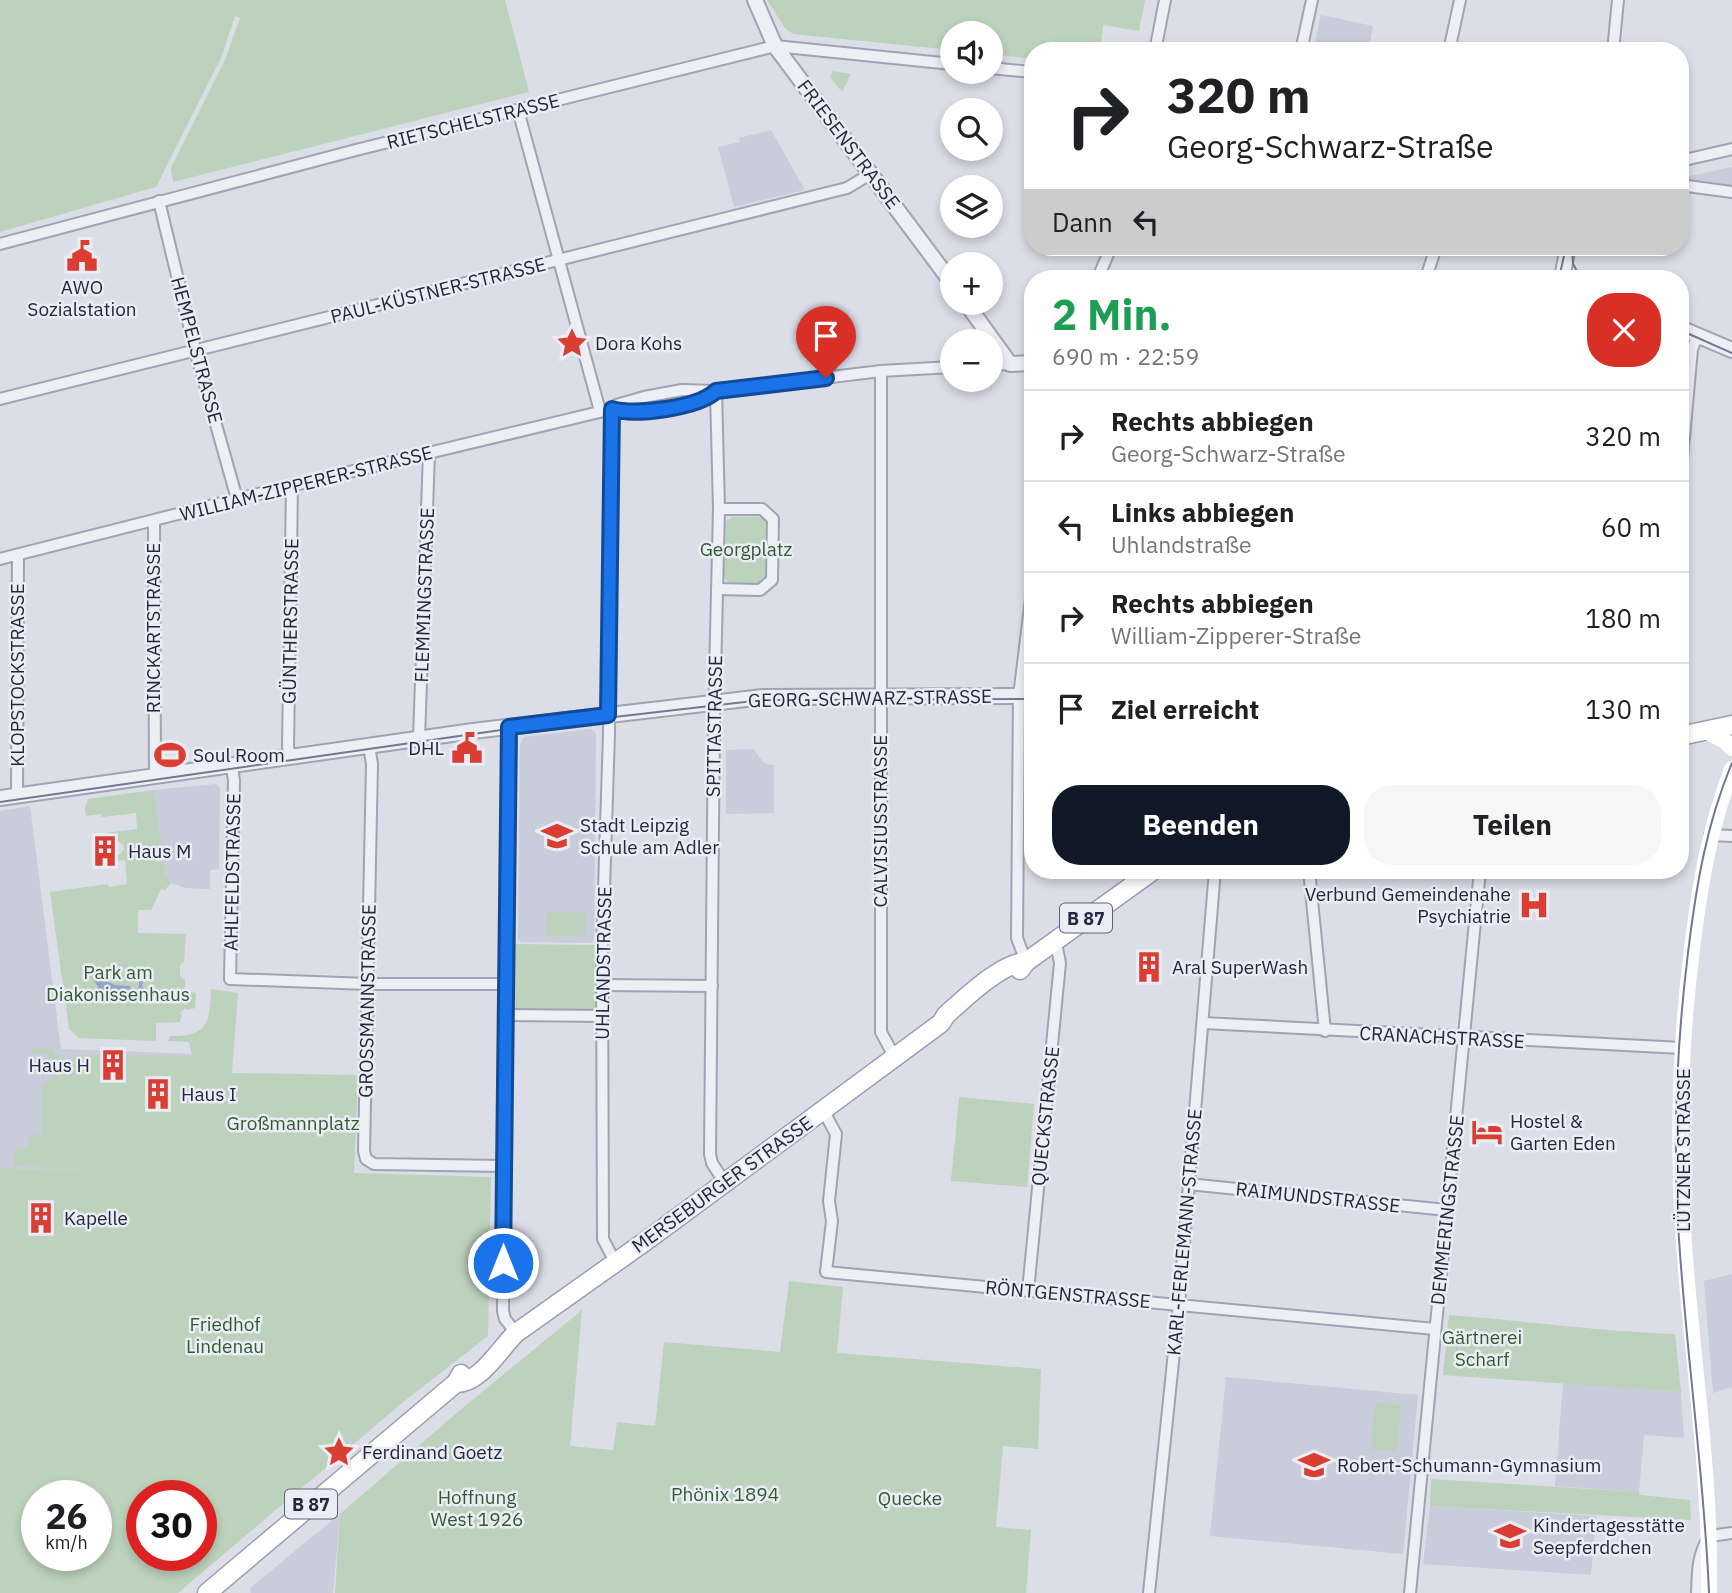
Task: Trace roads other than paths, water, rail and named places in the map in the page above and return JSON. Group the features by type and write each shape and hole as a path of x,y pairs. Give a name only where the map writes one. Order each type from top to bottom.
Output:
{"main road":[{"path":"1689,734 1732,725"},
{"path":"1706,731 1732,748"},
{"name":"LÜTZNER STRASSE","path":"1709,1593 1710,1536 1682,1224 1682,1048 1694,926 1710,835 1732,769"},
{"name":"MERSEBURGER STRASSE","path":"207,1593 456,1383 465,1382 492,1362 510,1339 941,1023 946,1015 992,978 1015,964 1026,962 1141,879"},
{"name":"LÜTZNER STRASSE","path":"1710,1536 1718,1558 1720,1593"}],"street":[{"name":"FRIESENSTRASSE","path":"755,0 775,46 940,266"},
{"path":"1157,42 1166,0"},
{"path":"1303,42 1312,0"},
{"path":"1451,42 1460,0"},
{"path":"1614,42 1618,0"},
{"name":"RIETSCHELSTRASSE","path":"0,244 159,201 775,46 940,63"},
{"path":"1003,69 1024,71"},
{"name":"UHLANDSTRASSE","path":"518,110 558,260 606,410 608,715 602,985 603,1239 615,1262"},
{"path":"1689,158 1732,149"},
{"name":"PAUL-KÜSTNER-STRASSE","path":"0,399 847,188 872,173"},
{"path":"1689,186 1732,192"},
{"name":"HEMPELSTRASSE","path":"159,201 195,350 237,499"},
{"path":"1689,332 1732,351"},
{"path":"1689,382 1692,349 1698,335"},
{"path":"1003,356 1010,364"},
{"path":"1003,364 1024,363"},
{"name":"WILLIAM-ZIPPERER-STRASSE","path":"0,559 606,410 656,394 682,390 716,391 940,368"},
{"name":"CALVISIUSSTRASSE","path":"881,372 881,1032 894,1056"},
{"name":"SPITTASTRASSE","path":"716,391 719,509 714,703 710,1154 712,1163 725,1183"},
{"name":"FLEMMINGSTRASSE","path":"419,739 429,452"},
{"name":"GÜNTHERSTRASSE","path":"290,756 292,486"},
{"path":"717,589 760,590 772,580 773,519 762,509 719,509"},
{"name":"RINCKARTSTRASSE","path":"153,521 155,776"},
{"name":"KLOPSTOCKSTRASSE","path":"17,795 18,555"},
{"name":"GEORG-SCHWARZ-STRASSE","path":"0,798 290,756 763,696 1024,696"},
{"path":"509,727 503,1311 510,1339"},
{"name":"GROSSMANNSTRASSE","path":"369,746 372,764 364,1151 366,1159 374,1164 504,1166"},
{"path":"1024,750 1017,939 1026,962"},
{"name":"AHLFELDSTRASSE","path":"232,766 234,781 230,979 368,984"},
{"path":"1710,835 1732,836"},
{"name":"KARL-FERLEMANN-STRASSE","path":"1149,1593 1179,1304 1214,879"},
{"path":"1311,879 1325,1031"},
{"name":"DEMMERINGSTRASSE","path":"1410,1593 1479,879"},
{"name":"QUECKSTRASSE","path":"1028,1291 1060,963 1057,948 1052,942"},
{"path":"368,984 505,984"},
{"path":"602,985 712,986"},
{"path":"504,1015 602,1016"},
{"name":"CRANACHSTRASSE","path":"1203,1023 1682,1048"},
{"name":"RÖNTGENSTRASSE","path":"823,1110 836,1134 829,1201 832,1221 826,1272 1435,1329"},
{"name":"RAIMUNDSTRASSE","path":"1188,1184 1447,1210"},
{"path":"1710,1536 1732,1533"},
{"name":"LÜTZNER STRASSE","path":"1697,1593 1698,1563 1702,1547 1710,1536"}],"water":[{"path":"96,977 115,985 130,986 133,998 126,1002 118,998 100,1000 96,997"}],"waterway":[{"path":"133,998 141,994 143,972"}],"tram line":[{"path":"1561,270 1564,256"},
{"path":"1573,256 1576,270"},
{"path":"1689,334 1732,353"},
{"path":"0,802 501,730 762,700 1024,699"},
{"path":"1709,1593 1678,1223 1677,1088 1684,987 1699,880 1715,810 1732,763"}],"place":[{"name":"AWO Sozialstation","path":"82,256"},
{"name":"Dora Kohs","path":"572,343"},
{"name":"DHL","path":"467,748"},
{"name":"Soul Room","path":"170,755"},
{"name":"Stadt Leipzig Schule am Adler","path":"557,836"},
{"name":"Haus M","path":"105,851"},
{"name":"Verbund Gemeindenahe Psychiatrie","path":"1534,905"},
{"name":"Aral SuperWash","path":"1149,967"},
{"name":"Haus H","path":"113,1065"},
{"name":"Haus I","path":"158,1094"},
{"name":"Hostel & Garten Eden","path":"1487,1132"},
{"name":"Kapelle","path":"41,1218"},
{"name":"Ferdinand Goetz","path":"339,1452"},
{"name":"Robert-Schumann-Gymnasium","path":"1314,1465"},
{"name":"Kindertagesstätte Seepferdchen","path":"1510,1536"}],"park label":[{"name":"Georgplatz","path":"746,549"},
{"name":"Park am Diakonissenhaus","path":"118,983"},
{"name":"Großmannplatz","path":"293,1123"},
{"name":"Friedhof Lindenau","path":"225,1335"},
{"name":"Gärtnerei Scharf","path":"1482,1348"},
{"name":"Phönix 1894","path":"725,1494"},
{"name":"Quecke","path":"910,1498"},
{"name":"Hoffnung West 1926","path":"477,1508"}]}
